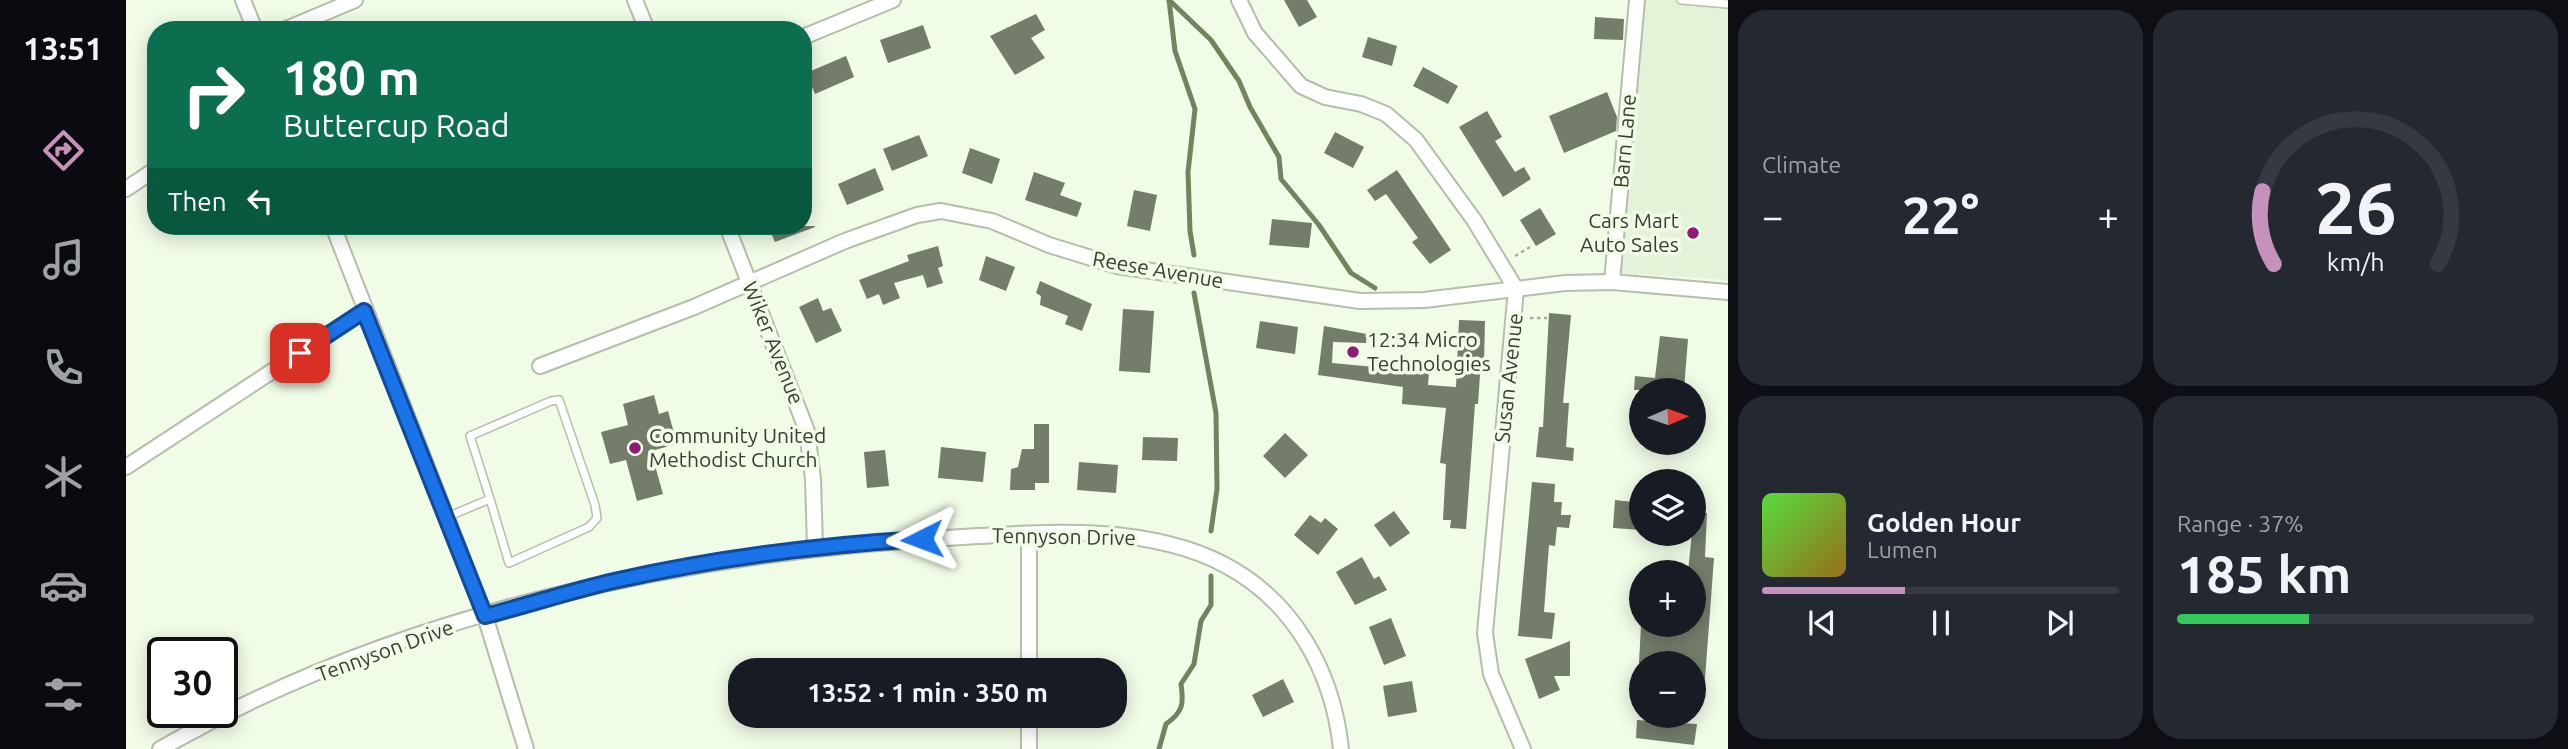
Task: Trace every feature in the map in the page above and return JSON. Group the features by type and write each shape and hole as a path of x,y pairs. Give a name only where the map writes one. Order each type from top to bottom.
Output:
{"street":[{"path":"243,0 251,21"},
{"path":"305,21 355,0"},
{"path":"635,0 643,21"},
{"path":"812,33 892,0"},
{"name":"Susan Avenue","path":"1240,0 1255,33 1301,86 1325,97 1375,109 1399,123 1416,140 1474,220 1516,289 1485,633 1491,674 1523,749"},
{"name":"Barn Lane","path":"1612,282 1637,0"},
{"path":"126,189 147,175"},
{"name":"Reese Avenue","path":"540,366 750,284 845,241 917,215 948,211 992,221 1049,245 1117,266 1310,295 1388,302 1565,283 1612,282 1728,292"},
{"path":"336,235 485,616 526,749"},
{"name":"Wiker Avenue","path":"731,235 807,431 813,479 815,547"},
{"path":"126,467 364,311"},
{"path":"1029,535 1029,658"},
{"name":"Tennyson Drive","path":"160,749 277,690 390,645 612,581 815,547 1029,535 1093,535 1155,540 1211,558 1257,585 1298,629 1318,661 1334,705 1341,749"},
{"path":"1029,728 1029,749"}],"lane":[{"path":"1681,0 1728,4"},
{"path":"559,400 589,483 597,517 589,527 509,562 490,499 470,436 559,400"},
{"path":"446,517 490,499"}],"path":[{"path":"1512,258 1530,247"},
{"path":"1525,317 1548,318"}],"shaded area":[{"path":"1644,0 1728,0 1728,280 1622,273"}],"building":[{"path":"1284,0 1307,0 1317,17 1299,27"},
{"path":"1036,14 1045,30 1031,38 1045,58 1015,75 990,36"},
{"path":"1595,17 1624,19 1623,40 1594,39"},
{"path":"923,25 931,48 888,63 880,40"},
{"path":"1368,37 1397,46 1392,66 1362,57"},
{"path":"846,56 854,77 815,94 812,70"},
{"path":"1423,67 1458,86 1448,104 1413,86"},
{"path":"1607,92 1617,117 1616,131 1564,153 1549,116"},
{"path":"1487,111 1502,137 1495,141 1515,172 1524,167 1531,179 1503,197 1459,127"},
{"path":"1335,132 1364,147 1353,168 1324,153"},
{"path":"919,135 928,156 892,171 883,149"},
{"path":"970,148 1000,159 992,184 962,173"},
{"path":"875,168 884,190 847,205 838,184"},
{"path":"1397,170 1451,250 1430,264 1412,242 1418,238 1386,194 1375,201 1367,190"},
{"path":"1034,172 1065,183 1060,195 1082,203 1077,217 1025,200"},
{"path":"1134,190 1157,195 1150,231 1127,226"},
{"path":"1540,208 1556,234 1536,246 1520,220"},
{"path":"1272,219 1312,223 1309,248 1269,245"},
{"path":"772,235 794,235 775,242"},
{"path":"938,246 943,266 938,268 943,283 927,288 923,275 894,283 900,298 883,305 879,294 867,299 859,280 909,261 907,255"},
{"path":"986,256 1015,267 1006,291 979,280"},
{"path":"1040,281 1092,304 1082,331 1065,324 1068,316 1040,305 1041,296 1036,293"},
{"path":"818,298 823,311 831,308 842,331 816,343 799,307"},
{"path":"1123,309 1154,311 1150,373 1119,371"},
{"path":"1549,313 1571,315 1563,403 1569,403 1566,447 1574,448 1573,461 1536,457 1539,427 1543,427"},
{"path":"1459,320 1485,321 1484,361 1481,360 1478,404 1475,404 1466,529 1450,528 1451,520 1443,520 1446,464 1440,463 1446,408 1402,404 1403,387 1318,375 1324,326 1367,334 1366,343 1333,342 1332,363 1429,372 1428,385 1456,387"},
{"path":"1260,321 1298,327 1295,354 1256,348"},
{"path":"1660,336 1688,339 1685,378 1655,378"},
{"name":"Community United Methodist Church","path":"654,395 659,414 668,411 677,444 651,451 663,494 637,501 626,460 610,464 601,432 628,425 623,404"},
{"path":"1034,424 1049,424 1049,483 1035,483 1035,490 1010,490 1011,469 1018,467 1022,449 1034,449"},
{"path":"1285,433 1308,455 1285,478 1263,456"},
{"path":"1143,437 1178,438 1177,461 1142,460"},
{"path":"941,447 986,452 983,482 938,478"},
{"path":"885,450 889,486 867,488 864,452"},
{"path":"1079,462 1118,465 1116,493 1077,490"},
{"path":"1532,482 1555,484 1554,502 1562,502 1561,515 1571,515 1569,528 1557,527 1555,546 1549,545 1544,612 1555,613 1552,639 1518,636"},
{"path":"1615,500 1629,502 1629,529 1613,528"},
{"path":"1394,511 1410,533 1390,547 1374,525"},
{"path":"1310,515 1321,523 1325,518 1338,529 1318,555 1294,535"},
{"path":"1691,546 1706,546 1705,557 1714,558 1706,665 1706,651 1640,651 1640,637 1706,637 1706,560 1689,560"},
{"path":"1362,557 1374,579 1379,576 1387,590 1355,605 1336,572"},
{"path":"1391,618 1406,656 1384,665 1369,627"},
{"path":"1570,641 1570,676 1554,676 1560,690 1539,699 1525,659"},
{"path":"1283,679 1294,702 1263,717 1252,695"},
{"path":"1412,681 1417,712 1388,717 1383,686"},
{"path":"1637,728 1696,728 1694,745 1636,738"}],"waterway":[{"path":"1169,0 1211,40 1239,81 1250,107 1279,157 1281,179 1319,225 1351,273 1375,288"},
{"path":"1169,0 1175,51 1195,109 1188,172 1190,231 1194,255"},
{"path":"1194,293 1216,413 1217,489 1211,531"},
{"path":"1159,749 1166,724 1176,716 1181,707 1181,684 1194,664 1201,621 1211,605 1211,576"}],"place":[{"name":"Cars Mart Auto Sales","path":"1693,233"},
{"name":"12:34 Micro Technologies","path":"1353,352"},
{"name":"Community United Methodist Church","path":"635,448"}],"route":[{"path":"300,353 364,311 485,616 612,581 699,564 815,547 922,539"}]}
